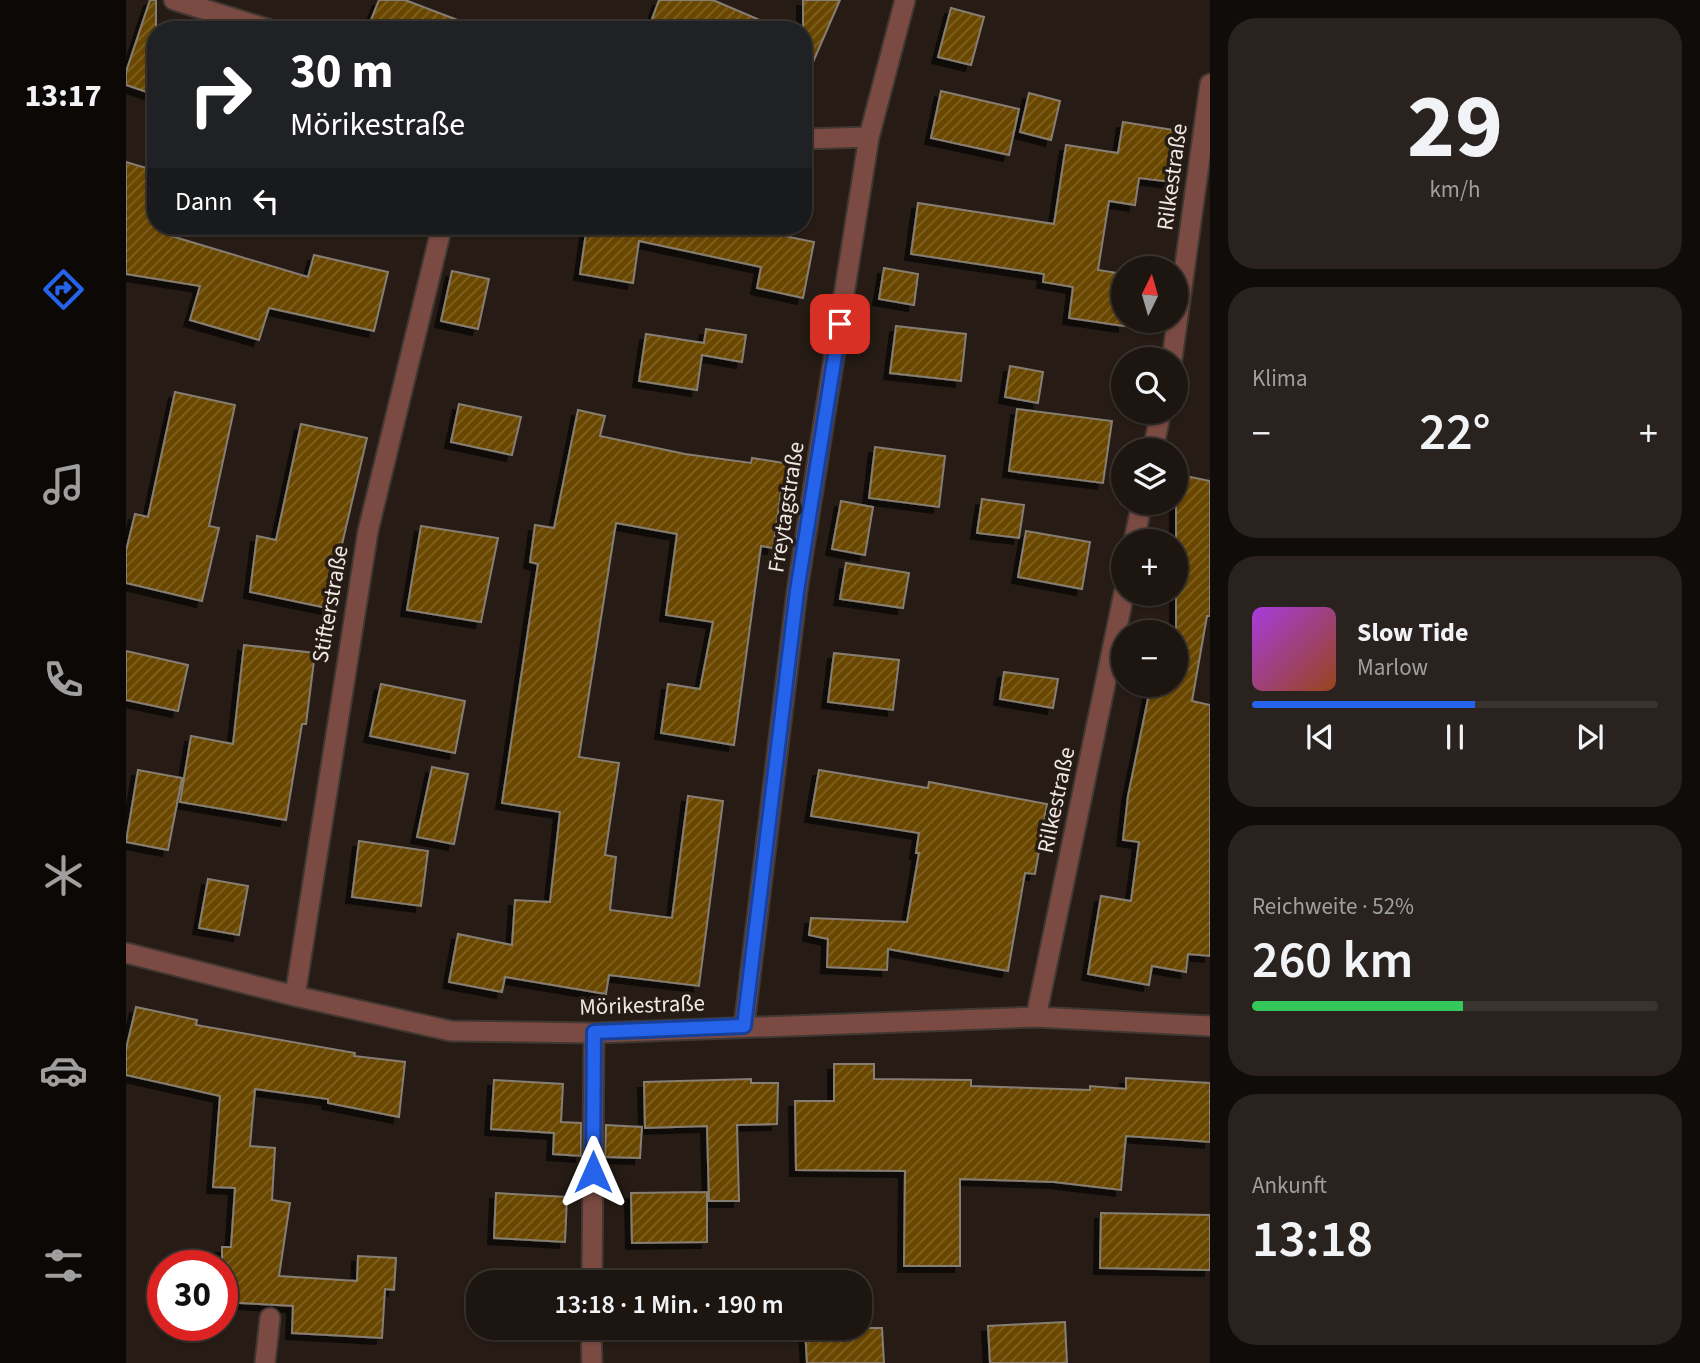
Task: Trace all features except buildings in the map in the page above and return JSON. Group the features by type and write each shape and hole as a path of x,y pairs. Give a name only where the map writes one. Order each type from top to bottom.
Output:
{"street":[{"path":"174,0 242,21"},
{"name":"Freytagstraße","path":"744,1026 797,591 869,137 905,0"},
{"name":"Rilkestraße","path":"1174,347 1210,84"},
{"path":"812,139 869,137"},
{"name":"Stifterstraße","path":"295,996 368,531 440,235"},
{"name":"Rilkestraße","path":"1036,1017 1121,606"},
{"name":"Mörikestraße","path":"126,953 295,996 451,1031 594,1032 1036,1017 1210,1026"},
{"path":"592,1270 594,1032"},
{"path":"265,1363 270,1318"},
{"path":"591,1340 592,1363"}],"route":[{"path":"593,1172 594,1032 744,1026 797,591 840,324"}]}
